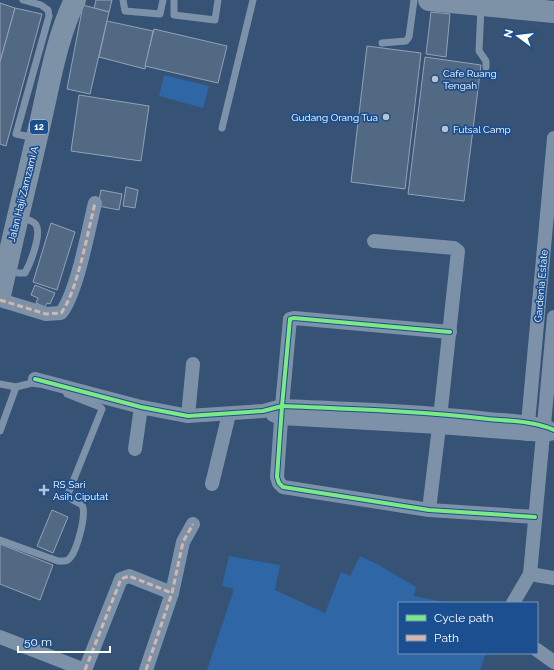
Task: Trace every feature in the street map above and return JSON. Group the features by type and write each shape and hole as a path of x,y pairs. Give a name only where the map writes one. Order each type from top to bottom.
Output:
{"highway":[{"name":"12","path":"61,0 63,15 61,38"},
{"name":"Jalan Haji Zamzami A","path":"0,296 17,216 61,38 75,0"},
{"path":"429,0 481,5 511,4 547,10"}],"street":[{"name":"Gardenia Estate","path":"528,428 552,176 554,138"},
{"path":"0,300 46,314 54,315 60,313 66,306 69,298 83,252 95,204"},
{"path":"374,241 454,248 458,251 429,510"},
{"name":"Gardenia Estate","path":"530,574 535,518 549,431 554,316"},
{"path":"450,332 328,320 290,319 281,412 279,483 283,487 429,510 535,518"},
{"path":"188,416 193,364"},
{"path":"35,379 141,407 188,416 281,412 440,420 549,431"},
{"path":"135,449 141,407"},
{"path":"212,484 229,414"},
{"path":"146,670 172,593 183,542 193,524"},
{"path":"513,602 530,574 554,578"},
{"path":"0,637 85,670 121,579 129,576 172,593"},
{"path":"538,651 554,662"}],"lane":[{"path":"23,0 41,5 48,10 49,16 16,134 36,138"},
{"path":"123,0 125,11 160,14 163,0"},
{"path":"174,0 174,15 215,20 218,0"},
{"path":"222,128 253,0"},
{"path":"382,43 406,41 409,37 414,0"},
{"path":"481,5 479,51 486,61 486,67"},
{"path":"0,384 16,387 32,383 42,385 100,407 102,413 68,494 69,498 82,505 84,512 79,536 70,558 64,562 58,561 0,540"},
{"path":"0,431 16,387"}],"shaded area":[{"path":"164,75 209,86 203,108 159,96"},
{"path":"229,556 280,565 275,590 325,613 341,572 350,576 360,556 379,565 416,587 414,596 445,602 398,602 398,654 486,654 480,670 207,670 234,589 222,586"}],"building":[{"path":"96,0 112,0 109,12 94,8"},
{"path":"0,3 15,8 0,62"},
{"path":"83,5 109,12 90,94 67,89"},
{"path":"15,8 42,14 6,146 0,144 0,62"},
{"path":"431,12 450,14 446,57 426,54"},
{"path":"107,21 153,31 145,69 99,57"},
{"path":"154,29 227,46 218,83 145,66"},
{"name":"Gudang Orang Tua","path":"367,46 421,53 405,189 351,182"},
{"name":"Futsal Camp","path":"425,57 481,65 464,201 408,194"},
{"path":"79,95 149,106 141,161 71,151"},
{"path":"126,187 138,190 135,208 123,206"},
{"path":"101,190 122,194 119,210 98,206"},
{"path":"51,223 75,232 57,290 33,282"},
{"path":"35,285 55,293 50,304 47,303 45,307 36,303 38,298 31,295"},
{"path":"52,510 68,517 53,553 37,546"},
{"path":"0,544 53,565 40,600 0,584"}],"marked path":[{"path":"0,300 46,314 61,313 67,304 77,277 95,203"},
{"path":"146,670 172,593 183,542 193,524"},
{"path":"85,670 121,579 129,576 172,593"}],"cycle path":[{"path":"450,332 294,318 290,319 277,477 279,483 283,487 429,510 535,517"},
{"path":"35,379 141,407 188,416 263,411 282,406 462,416 530,423 554,430"}],"place":[{"name":"Cafe Ruang Tengah","path":"435,79"},
{"name":"Gudang Orang Tua","path":"386,117"},
{"name":"Futsal Camp","path":"445,129"},
{"name":"RS Sari Asih Ciputat","path":"44,490"}]}
